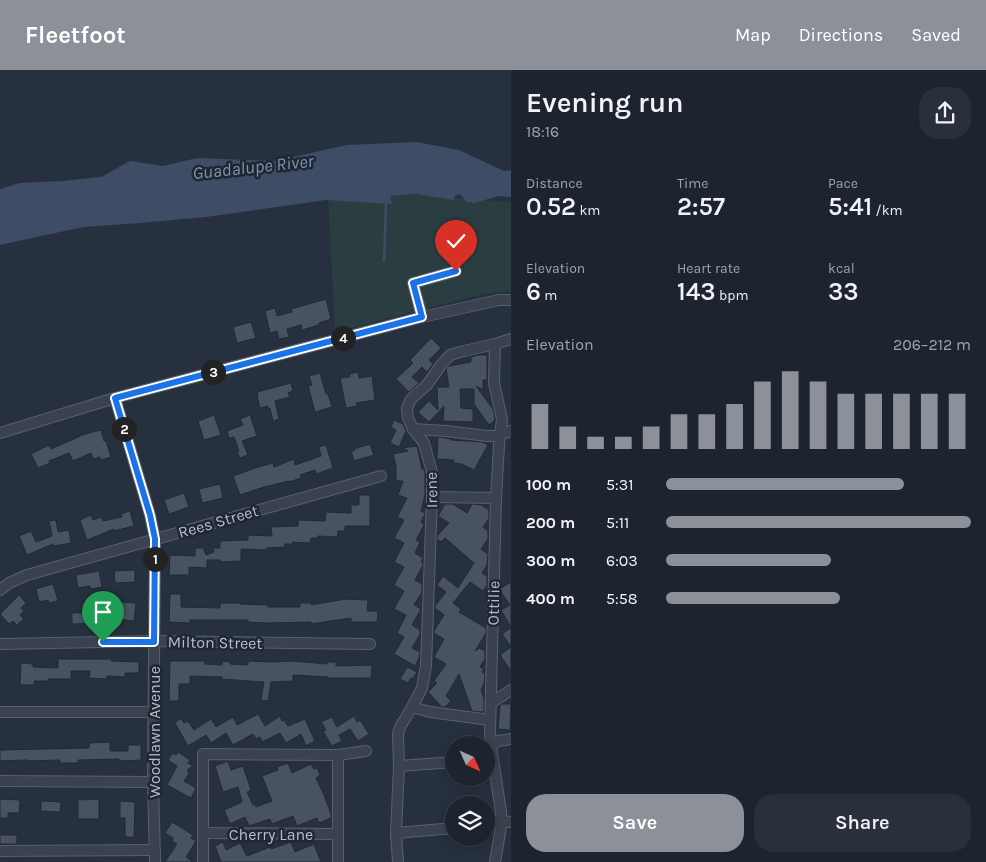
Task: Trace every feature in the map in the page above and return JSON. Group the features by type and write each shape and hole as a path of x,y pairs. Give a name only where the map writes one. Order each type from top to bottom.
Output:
{"street":[{"path":"422,317 413,283 456,271"},
{"path":"0,433 115,398 422,317 499,300 511,300"},
{"name":"Irene","path":"398,862 396,832 399,766 398,734 422,688 426,666 432,497 432,472 424,443 413,429 408,418 407,408 412,399 427,385 450,355 511,339"},
{"name":"Ottilie","path":"489,736 496,498 502,420 494,383 495,344"},
{"name":"Woodlawn Avenue","path":"115,398 150,515 155,539 153,782 155,862"},
{"path":"413,429 487,436 500,435 511,431"},
{"name":"Rees Street","path":"0,590 9,583 27,575 381,476"},
{"path":"432,497 496,498"},
{"name":"Milton Street","path":"0,644 154,642 370,644"},
{"path":"491,703 511,690"},
{"path":"412,708 490,720"},
{"path":"0,712 154,712"},
{"path":"495,743 511,739"},
{"path":"203,862 203,754 338,755 366,751"},
{"path":"338,755 338,862"},
{"path":"399,766 445,763"},
{"name":"Ottilie","path":"495,780 506,822 495,862"},
{"path":"0,781 153,782"},
{"path":"396,832 445,829"},
{"name":"Cherry Lane","path":"204,834 338,834"},
{"path":"0,851 154,850"}],"green space":[{"path":"394,193 511,202 511,292 486,293 335,332 328,197"}],"water":[{"name":"Guadalupe River","path":"417,142 459,150 504,171 511,170 511,197 499,196 474,203 467,202 460,194 455,196 454,200 416,194 390,196 392,204 326,200 206,217 83,227 0,245 0,189 20,183 101,177 130,161 163,166 197,158 275,161 347,145"}],"building":[{"path":"326,299 331,319 302,330 301,325 287,329 289,337 279,339 277,331 270,333 265,311 275,308 277,316 292,312 291,309"},
{"path":"251,322 256,338 237,343 233,327"},
{"path":"431,338 441,348 429,360 433,364 427,372 422,367 412,377 419,383 409,392 396,379 413,363 410,360"},
{"path":"487,355 487,380 483,380 483,390 476,386 493,409 495,420 489,425 474,404 474,389 460,389 461,408 473,409 473,422 443,421 444,406 429,422 418,412 429,401 438,410 437,387 449,387 446,369 449,366 471,362 471,357"},
{"path":"358,372 359,378 372,376 375,400 356,403 357,406 346,408 340,378 350,377 349,374"},
{"path":"320,373 332,407 315,412 308,386 312,385 309,376"},
{"path":"291,383 293,391 288,393 290,397 275,401 279,419 273,421 268,406 260,408 257,392"},
{"path":"214,415 221,435 204,440 198,421"},
{"path":"250,415 257,436 242,441 248,455 240,458 234,437 229,438 227,431 243,425 240,419"},
{"path":"394,420 403,424 406,431 399,447 390,443 396,430 391,427"},
{"path":"101,430 111,457 101,460 100,457 93,459 91,453 73,461 69,453 49,461 50,463 38,468 31,454 49,445 51,449 85,434"},
{"path":"438,437 451,440 482,442 488,445 474,470 462,464 454,463 454,460 437,459"},
{"path":"370,444 374,455 354,461 351,451"},
{"path":"326,445 333,468 316,474 315,470 300,475 301,478 289,482 264,487 240,495 233,476 273,463 274,467 294,459 295,465 321,456 319,447"},
{"path":"417,446 422,469 425,472 425,495 421,511 425,513 421,522 424,525 416,540 420,542 415,553 423,558 421,562 423,565 415,580 422,584 422,592 414,605 421,609 412,625 420,630 420,634 412,648 420,652 415,666 394,654 404,637 397,633 406,615 394,609 404,591 394,585 404,567 394,562 404,543 394,538 404,520 397,517 407,498 398,495 403,481 396,481 396,466 393,454 408,451 403,448"},
{"path":"220,484 223,498 202,503 199,489"},
{"path":"184,493 189,507 169,514 164,500"},
{"path":"359,495 370,495 370,526 345,526 345,531 338,531 337,537 318,536 318,538 311,538 310,543 292,542 293,544 285,544 285,547 267,548 266,550 241,549 241,561 221,562 220,560 207,560 207,568 189,567 189,575 169,575 170,555 195,556 195,548 203,548 206,555 214,552 213,548 220,548 220,541 248,540 248,535 272,536 271,527 298,526 298,520 325,521 326,512 351,513 351,505 359,505"},
{"path":"445,504 453,504 467,513 472,504 481,505 489,510 489,518 483,527 488,531 488,539 481,549 488,554 487,565 482,573 487,576 487,585 483,591 470,582 453,603 461,609 459,612 486,628 486,633 475,651 479,648 485,651 485,659 480,667 484,669 482,672 485,674 481,690 484,699 484,711 481,712 472,711 459,674 446,696 451,701 445,707 442,707 428,692 437,683 434,681 446,664 434,657 444,639 434,633 444,615 435,606 446,592 437,585 443,576 458,588 474,563 445,538 441,542 437,539 437,536 449,523 438,516"},
{"path":"130,511 134,526 114,531 114,529 87,540 80,520 91,515 93,520 101,517 103,521 122,517 121,514"},
{"path":"56,520 58,532 69,530 71,543 54,546 53,544 27,555 19,536 31,531 36,542 52,536 49,521"},
{"path":"135,570 135,582 115,583 114,571"},
{"path":"99,571 102,587 91,589 90,586 78,588 76,575"},
{"path":"511,582 511,627 501,610 510,605 500,591 501,588"},
{"path":"53,584 58,601 49,603 48,600 39,602 36,589"},
{"path":"170,594 181,594 181,607 220,608 220,603 240,603 268,605 268,607 300,607 300,603 311,603 311,605 346,599 368,600 367,611 378,611 377,622 351,622 351,618 311,624 311,622 248,622 248,620 190,620 190,623 169,622"},
{"path":"19,595 26,603 21,608 24,611 20,615 24,619 17,625 13,621 9,624 0,614"},
{"path":"119,602 136,603 134,621 117,619"},
{"path":"100,612 101,623 72,624 72,613"},
{"path":"511,628 511,647 502,634"},
{"path":"511,647 511,671 500,655"},
{"path":"58,659 111,659 111,661 139,662 139,673 125,673 125,677 107,676 107,679 89,678 90,671 71,671 71,679 48,679 48,681 34,681 34,685 20,685 21,663 33,664 33,667 58,668"},
{"path":"170,661 205,661 205,664 222,665 222,661 230,662 230,664 248,665 248,661 292,661 327,664 327,662 336,662 336,666 372,665 371,678 328,678 293,675 293,681 271,682 268,701 261,700 264,682 221,679 222,677 190,676 190,684 179,684 179,701 169,701"},
{"path":"407,667 417,672 408,683 400,679"},
{"path":"511,704 510,730 498,729 500,705"},
{"path":"258,714 265,726 280,716 282,721 284,720 288,726 305,719 315,741 306,746 301,734 286,743 280,733 262,742 260,737 256,739 253,734 233,745 226,733 211,743 206,735 188,746 175,723 181,718 184,723 188,721 194,730 211,719 216,727 233,717 237,725"},
{"path":"354,716 357,722 360,720 369,734 358,741 350,729 339,735 342,741 332,746 323,731 326,730 321,722 332,717 337,727"},
{"path":"110,742 110,751 128,751 128,745 141,745 141,760 78,760 78,763 60,763 60,760 0,761 0,750 89,748 89,743"},
{"path":"178,752 190,760 188,763 193,766 187,770 189,774 184,781 196,788 191,798 167,785 177,766 168,760 173,753 176,755"},
{"path":"228,761 231,770 243,766 251,790 247,792 253,805 255,804 256,807 272,801 262,776 278,770 277,767 288,763 292,773 311,764 314,769 317,768 320,775 316,778 324,795 331,818 319,823 317,818 297,826 293,816 272,824 270,819 249,826 245,817 230,824 224,810 242,802 238,787 223,792 215,766"},
{"path":"0,799 20,800 19,813 8,813 8,818 0,818"},
{"path":"99,799 99,819 78,819 78,800"},
{"path":"41,801 61,802 60,812 41,811"},
{"path":"120,801 135,802 134,837 125,837 125,818 120,818"},
{"path":"172,822 193,835 191,838 196,841 186,857 193,862 165,862 177,844 172,841 173,838 165,833"},
{"path":"0,835 17,835 17,844 0,844"},
{"path":"223,842 226,850 240,843 247,856 270,847 271,849 291,842 295,852 314,844 321,862 221,862 215,846"}],"waterway":[{"path":"384,261 386,203"}],"route":[{"path":"103,642 154,642 155,539 150,515 115,398 422,317 413,283 456,271"}]}
